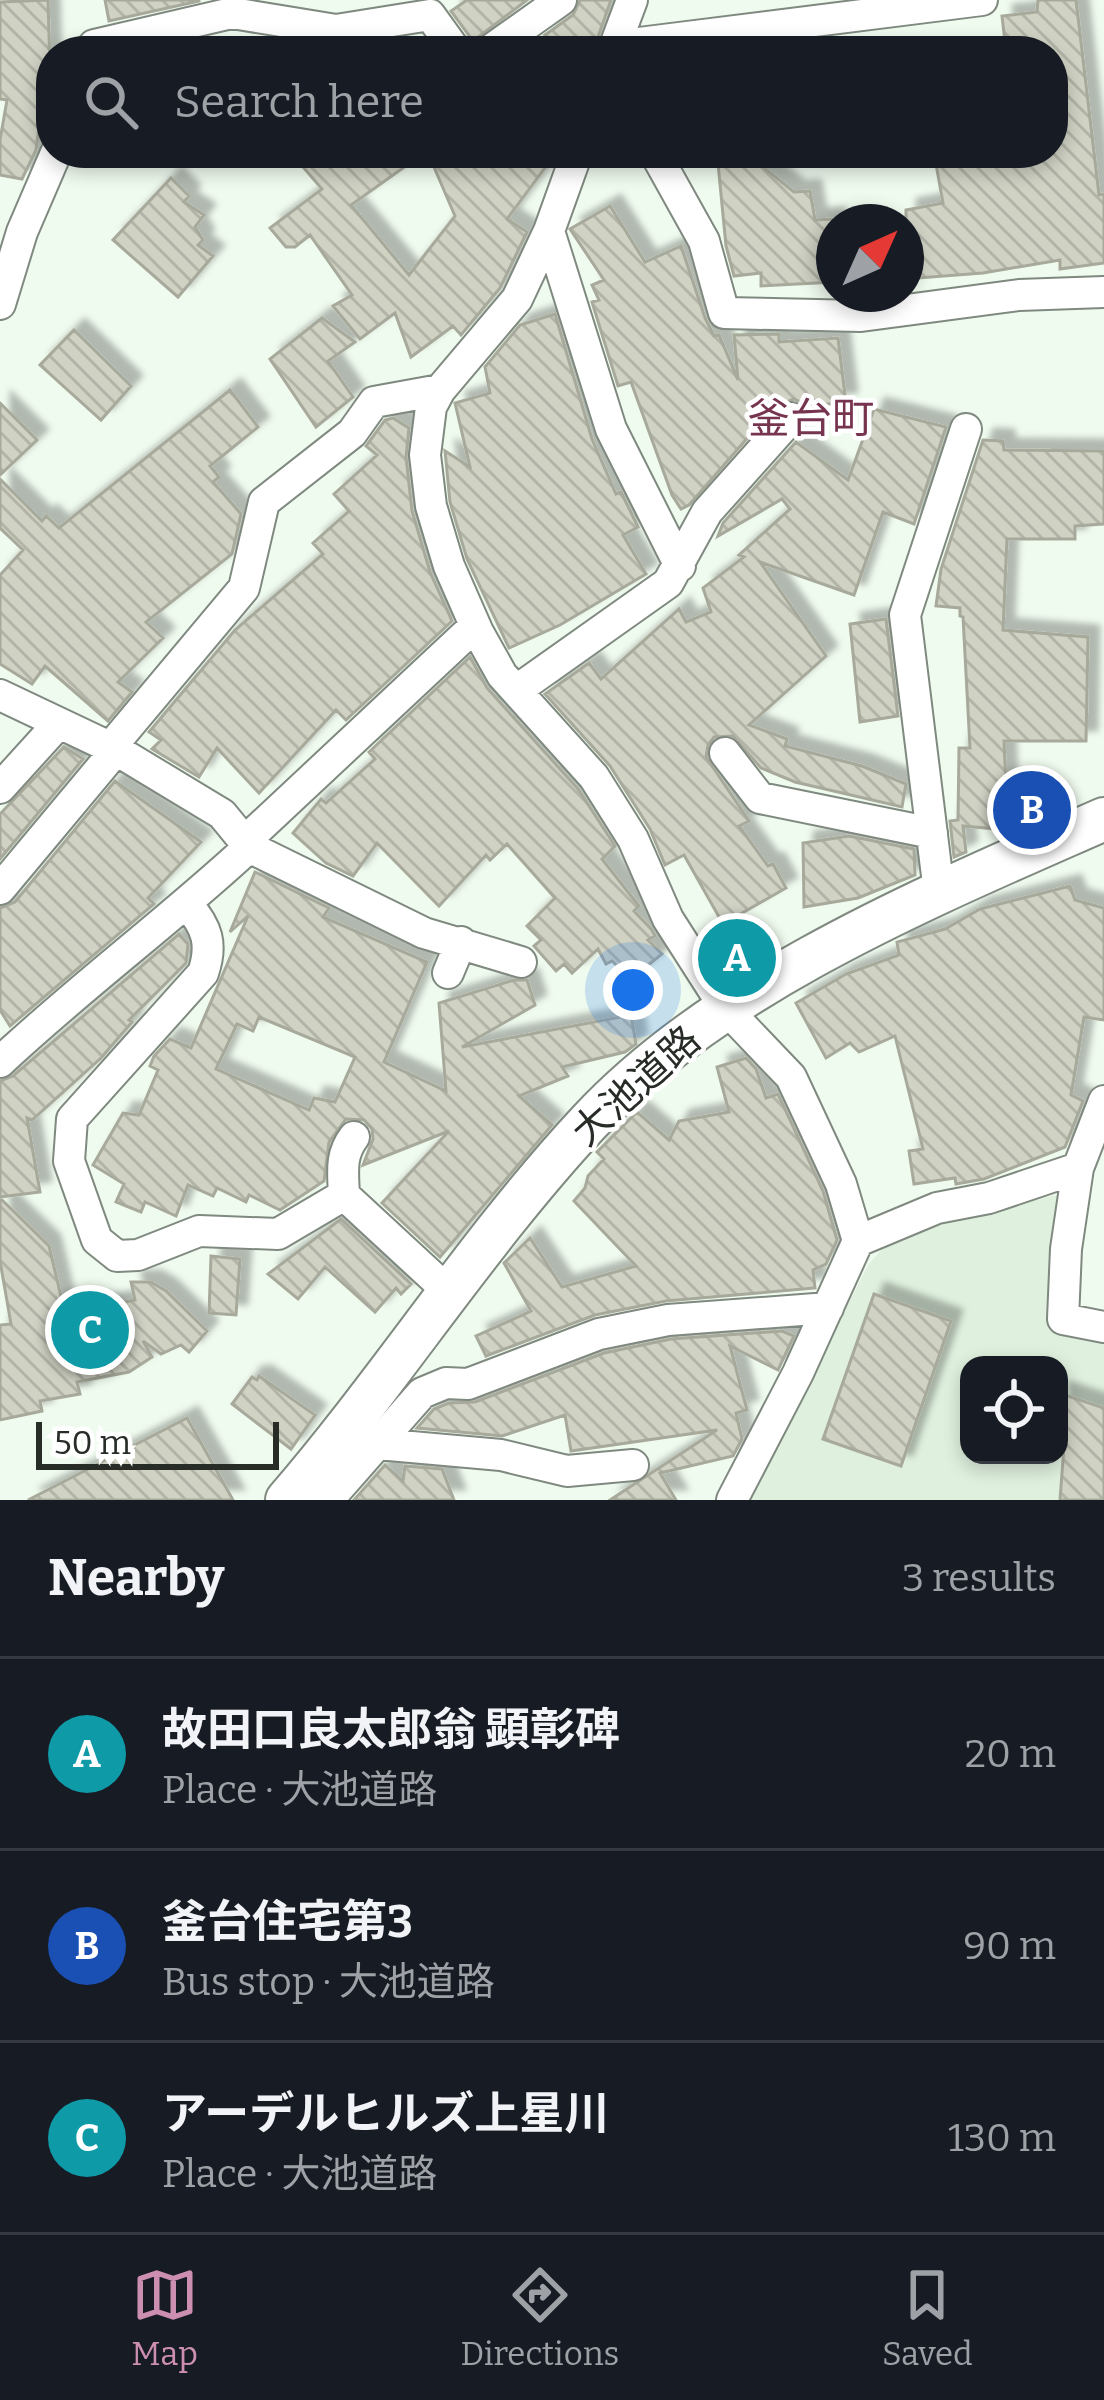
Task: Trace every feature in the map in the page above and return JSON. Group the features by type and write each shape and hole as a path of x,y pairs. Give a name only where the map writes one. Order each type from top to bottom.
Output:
{"street":[{"path":"510,36 561,0"},
{"path":"619,36 632,0"},
{"path":"712,36 982,0"},
{"path":"133,36 232,13 311,36"},
{"path":"342,36 430,15 445,36"},
{"path":"0,304 11,231 47,168"},
{"path":"572,168 517,299 431,407 425,455 430,506 449,566 502,675 594,777 633,839 668,920 725,1008 791,1077 841,1184 858,1240 732,1500"},
{"path":"663,168 704,242 724,313 861,316 1019,295 1104,292"},
{"path":"549,231 611,429 680,566"},
{"path":"0,890 244,588 264,502 352,433 374,402 440,390"},
{"path":"517,690 668,583 706,512 791,418"},
{"path":"939,892 905,616 965,429"},
{"path":"0,1062 72,995 188,904 476,626"},
{"path":"0,695 113,749 222,814 246,845 424,933 521,962"},
{"path":"0,788 59,724"},
{"path":"725,753 760,798 932,832"},
{"name":"大池道路","path":"287,1500 591,1120 679,1042 725,1008 939,892 1104,819"},
{"path":"188,904 205,924 210,953 203,973 72,1119 69,1161 97,1240 117,1256 138,1255 199,1231 278,1234 344,1195"},
{"path":"448,973 461,942"},
{"path":"1104,1101 1078,1168 1066,1249 1063,1319 1104,1328"},
{"path":"354,1137 345,1148 344,1195 449,1292"},
{"path":"858,1240 937,1208 989,1198 1078,1168"},
{"path":"328,1500 422,1393 446,1383 468,1384 599,1334 668,1319 828,1308"},
{"path":"379,1444 501,1455 567,1471 633,1465"}],"shaded area":[{"path":"1061,1194 1047,1324 1104,1336 1104,1500 749,1500 868,1265 893,1237 916,1225"}],"building":[{"path":"48,0 49,36 36,36 36,150 22,179 0,175 7,100 0,99 0,2"},
{"path":"105,0 199,0 199,1 109,21"},
{"path":"467,0 527,0 480,36 469,36 451,11"},
{"path":"580,0 611,0 598,36 545,35 573,15"},
{"path":"1038,0 1076,0 1099,195 1104,194 1104,263 1060,269 1060,260 924,278 924,207 943,203 937,168 1068,168 1068,36 1004,36 1002,16 1037,12"},
{"path":"304,168 403,168 351,205 409,275 455,216 434,168 545,168 507,219 527,232 500,288 461,335 453,326 411,357 395,313 360,339 333,306 352,295 310,235 295,247 286,247 270,228 322,189"},
{"path":"718,168 764,168 794,192 810,191 816,220 816,283 761,286 761,273 734,276 726,246"},
{"path":"171,178 189,196 184,202 204,215 195,227 203,240 198,245 213,256 178,297 113,240"},
{"path":"610,206 645,262 681,246 705,318 714,336 719,335 738,380 734,335 779,334 779,342 838,338 846,403 806,405 794,399 775,407 749,408 764,419 681,509 631,382 618,386 592,302 599,300 592,285 604,280 570,229"},
{"path":"555,314 592,439 616,494 621,492 638,527 623,535 646,574 560,625 509,648 467,559 450,502 445,451 470,467 455,403 490,393 485,367 520,325"},
{"path":"322,318 355,342 328,361 353,397 316,427 270,359"},
{"path":"74,330 131,386 101,420 40,365"},
{"path":"230,390 258,427 210,466 219,477 213,482 241,514 232,554 146,622 163,638 118,682 132,692 108,721 45,666 32,684 0,664 0,575 23,550 0,528 0,479 42,521 46,516 59,528"},
{"path":"0,403 37,440 0,475"},
{"path":"874,409 946,427 914,524 883,512 854,595 760,562 826,656 749,725 787,739 785,746 862,766 906,784 902,807 795,782 761,768 733,736 714,737 706,757 749,821 739,826 768,866 773,864 786,888 723,924 684,855 665,865 650,829 610,766 545,694 589,663 601,679 679,609 686,622 711,612 703,588 744,557 739,555 790,509 782,499 718,536 723,523 796,442 848,480"},
{"path":"393,418 409,428 406,457 412,511 430,572 452,621 346,720 336,710 259,793 217,748 199,777 152,749 161,740 149,732 235,630 323,554 313,543 349,511 334,494 377,455 366,446 385,420"},
{"path":"983,440 1003,441 1004,450 1104,451 1104,524 1075,526 1075,539 1007,539 1003,630 1088,637 1086,741 1004,741 1008,830 963,826 966,852 954,857 950,821 958,820 959,748 970,748 963,617 960,608 936,606 941,569"},
{"path":"886,619 898,716 860,722 850,624"},
{"path":"470,657 487,688 578,789 615,846 602,859 639,906 634,911 652,930 655,936 648,940 662,954 631,979 612,961 606,964 598,949 572,973 564,964 556,971 534,946 541,940 527,926 555,898 507,844 490,860 486,855 439,906 377,843 353,876 326,863 293,833 321,799 326,803 375,759 369,752"},
{"path":"64,747 83,759 0,859 0,814"},
{"path":"115,781 201,842 148,898 154,904 10,1026 0,1010 0,908 15,902"},
{"path":"849,836 914,849 915,875 858,898 804,907 803,843"},
{"path":"255,872 329,908 323,917 427,962 384,1062 446,1091 439,1003 514,980 527,980 535,1005 462,1047 631,1015 636,1044 625,1052 562,1067 568,1076 519,1096 552,1125 440,1257 382,1203 449,1131 363,1165 372,1129 364,1120 346,1119 329,1142 324,1181 280,1210 249,1195 246,1202 217,1188 213,1196 188,1185 176,1216 145,1202 141,1212 116,1202 124,1184 93,1165 123,1113 139,1115 158,1070 150,1066 154,1056 170,1039 191,1048 248,916 230,932","holes":["259,1017 355,1057 335,1102 314,1098 309,1110 216,1069 237,1024 253,1031"]},
{"path":"1070,886 1075,900 1104,908 1104,1020 1084,1017 1071,1095 1083,1101 1065,1147 984,1179 914,1184 909,1151 923,1149 895,1036 859,1052 850,1043 826,1058 796,1003 846,974 899,955 897,942 945,929 980,909"},
{"path":"179,934 188,944 186,963 129,1020 132,1022 101,1058 32,1120 27,1118 40,1192 0,1197 0,1081 13,1076"},
{"path":"746,1058 756,1069 766,1098 778,1094 823,1191 837,1240 826,1264 813,1270 815,1288 666,1301 595,1315 486,1356 476,1336 531,1311 504,1263 530,1238 562,1287 636,1266 574,1201 604,1159 597,1152 637,1112 669,1140 679,1121 729,1112 717,1067"},
{"path":"0,1198 49,1246 65,1313 135,1300 131,1282 151,1282 207,1331 189,1352 181,1345 161,1354 143,1341 152,1357 129,1372 77,1382 80,1394 40,1401 42,1411 0,1420 0,1325 11,1324 0,1261"},
{"path":"341,1219 411,1284 401,1294 396,1288 375,1312 325,1267 298,1299 268,1274"},
{"path":"211,1256 240,1259 236,1315 209,1313"},
{"path":"874,1294 951,1321 901,1466 823,1439"},
{"path":"782,1331 794,1336 778,1370 730,1346 747,1410 736,1413 742,1439 733,1456 660,1473 676,1500 610,1500 717,1430 571,1451 565,1415 502,1436 417,1428 434,1409 475,1402 604,1353 671,1339"},
{"path":"259,1376 315,1415 291,1449 232,1404 252,1377 257,1380"},
{"path":"1068,1396 1104,1408 1104,1500 1060,1500 1063,1464 1068,1464"},
{"path":"187,1418 233,1500 28,1500"},
{"path":"385,1465 403,1481 405,1466 442,1469 454,1500 354,1500"}],"place":[{"name":"釜台住宅第3","path":"1032,810"},
{"name":"故田口良太郎翁 顕彰碑","path":"737,958"},
{"name":"アーデルヒルズ上星川","path":"90,1330"}],"district":[{"name":"釜台町","path":"811,419"}]}
